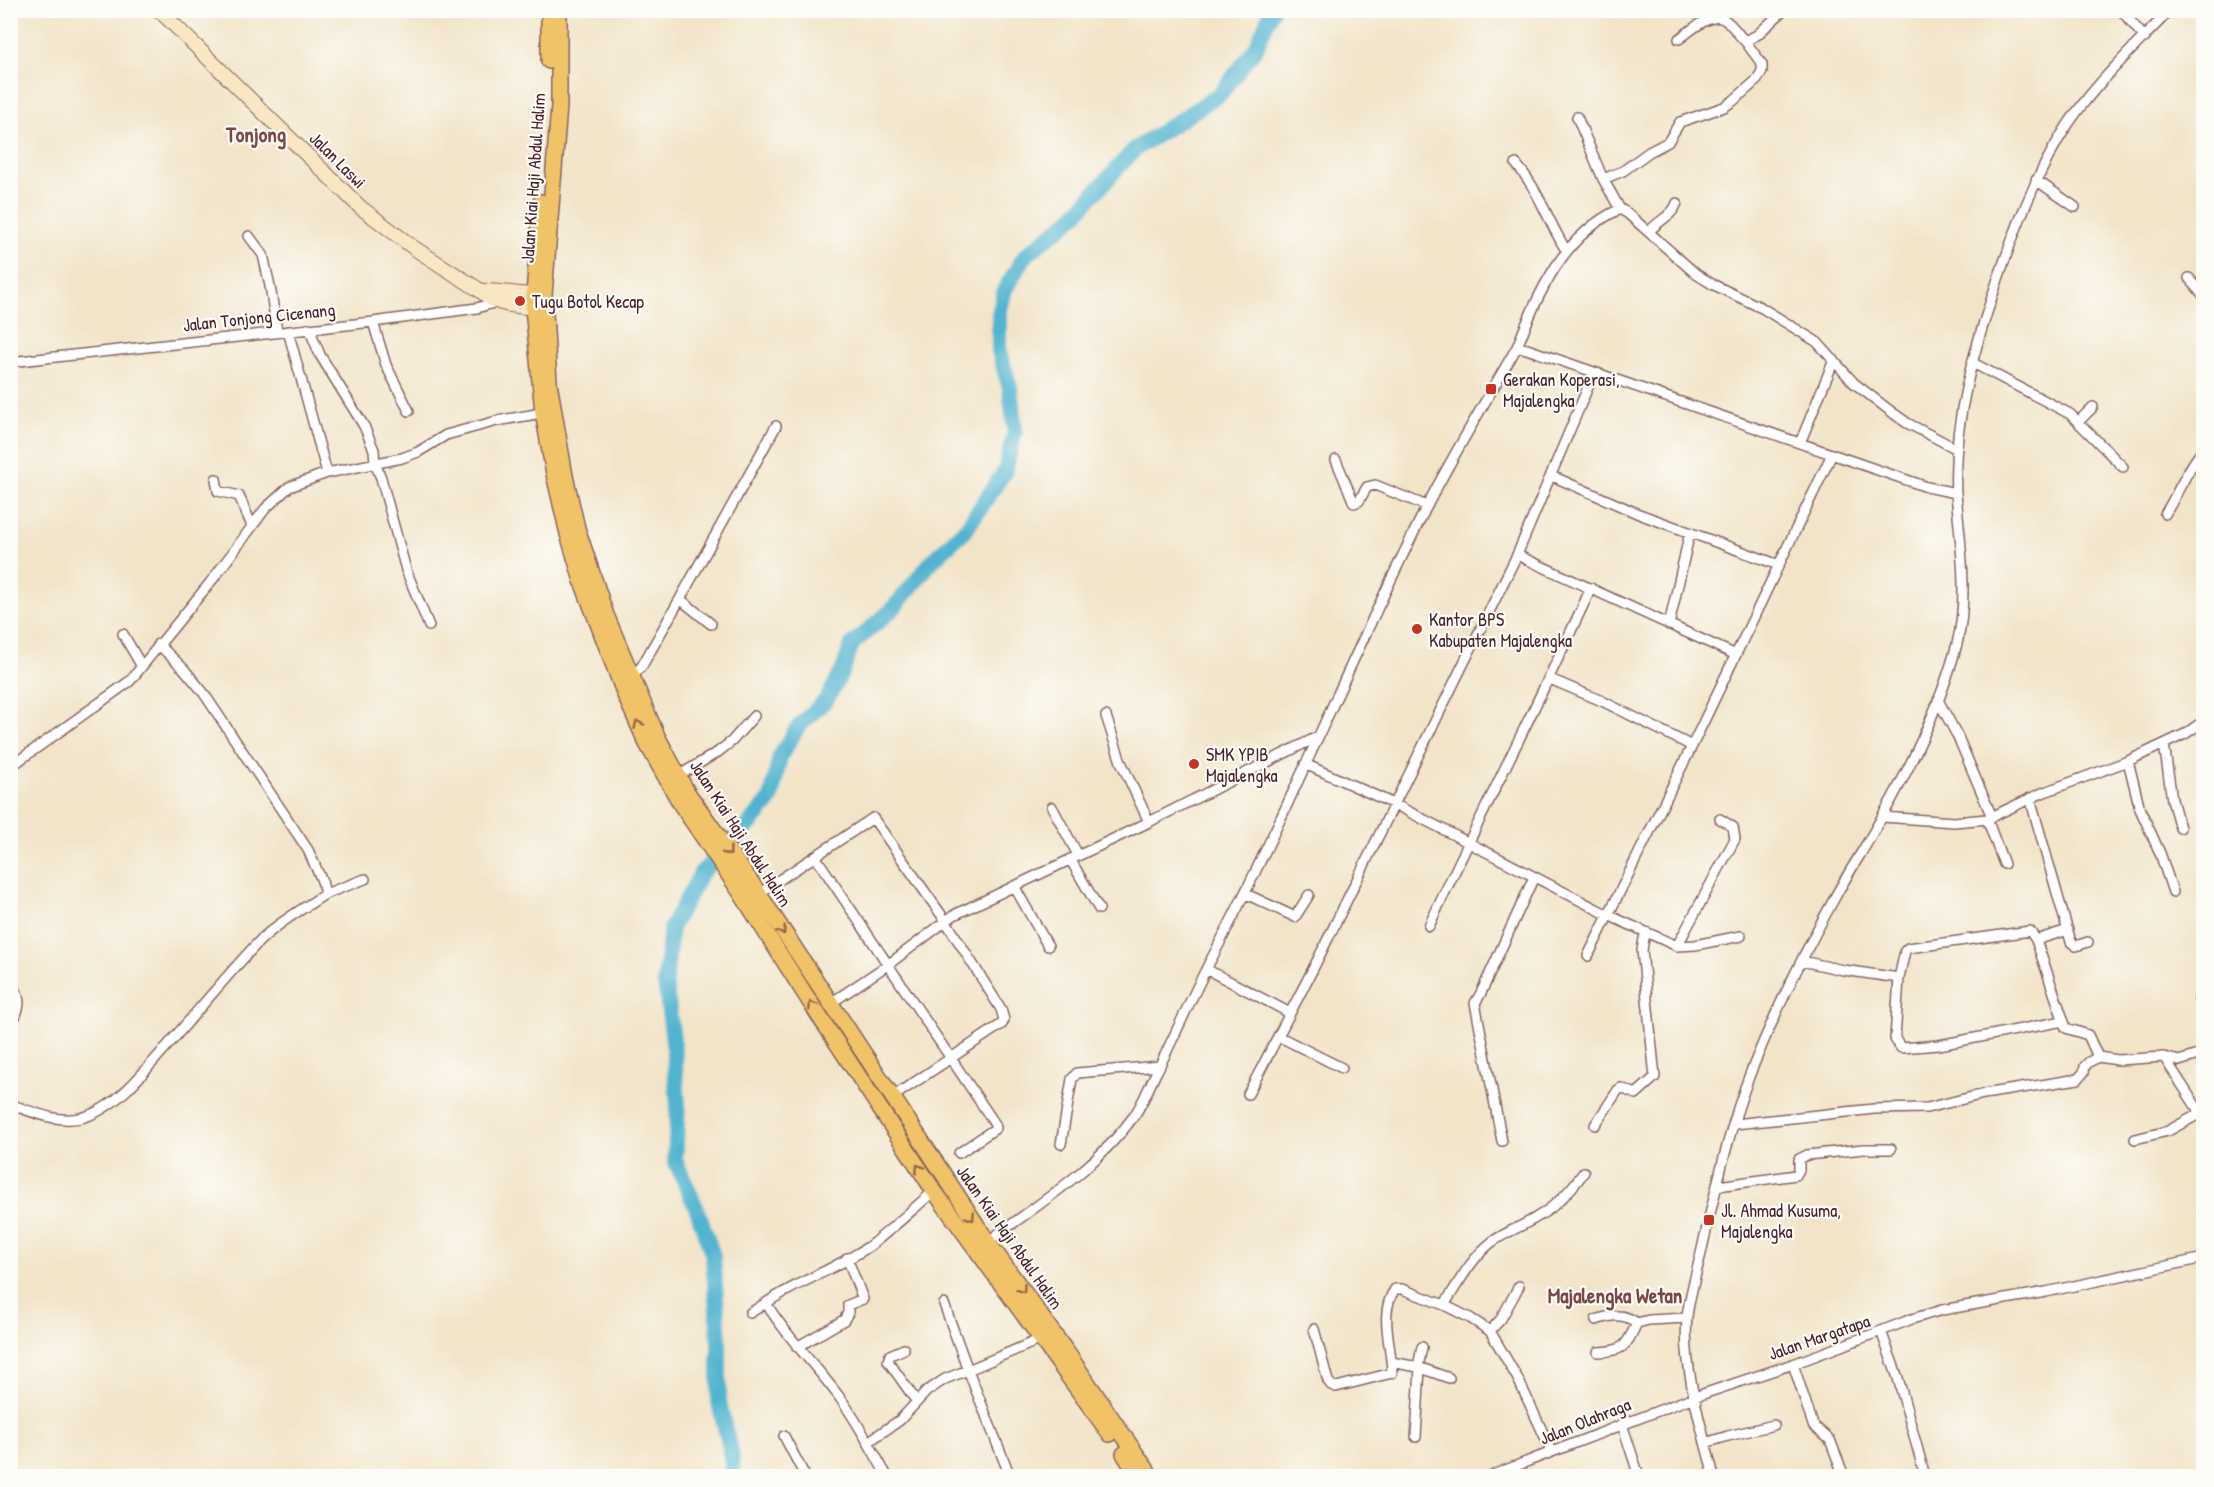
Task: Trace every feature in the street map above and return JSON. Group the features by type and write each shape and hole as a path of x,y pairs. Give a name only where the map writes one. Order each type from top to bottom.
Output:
{"main road":[{"name":"Jalan Kiai Haji Abdul Halim","path":"549,10 549,105 539,302 549,383 549,411 568,534 583,584 625,695 646,742 682,806 702,826 831,1003 1041,1339 1069,1375 1138,1476"},
{"name":"Jalan Kiai Haji Abdul Halim","path":"539,302 559,105 560,10"},
{"name":"Jalan Laswi","path":"163,12 360,207 414,248 481,291 493,290 502,298 539,302"},
{"name":"Jalan Kiai Haji Abdul Halim","path":"549,411 577,528 606,615 657,736 702,826"},
{"name":"Jalan Kiai Haji Abdul Halim","path":"749,889 810,1002 934,1191 982,1246 1068,1354 1151,1476"}],"street":[{"path":"1745,41 1757,35 1784,10"},
{"path":"2121,10 2145,38"},
{"path":"1714,1476 1694,1397 1688,1353 1687,1318 1718,1185 1735,1124 1752,1070 1802,961 1835,897 1882,817 1938,700 1957,644 1962,610 1962,557 1956,493 1957,449 1973,363 2015,229 2036,180 2060,136 2080,108 2170,10"},
{"path":"1604,179 1623,171 1648,152 1668,142 1680,122 1724,107 1733,101 1757,80 1762,71 1762,64 1725,19 1719,17 1708,19 1679,39"},
{"path":"1576,117 1620,209 1696,273 1712,284 1762,308 1817,342 1854,383 1893,413 1907,423 1957,449"},
{"path":"1516,164 1540,196 1566,250"},
{"path":"2036,180 2075,207"},
{"path":"1649,232 1656,223 1671,214 1677,203"},
{"path":"982,1246 1091,1163 1136,1114 1206,969 1246,894 1317,737 1457,448 1517,347 1532,310 1566,250 1594,224 1620,209"},
{"path":"249,236 263,255 277,331"},
{"path":"2189,278 2204,296"},
{"name":"Jalan Tonjong Cicenang","path":"10,362 467,310 502,298"},
{"path":"373,322 386,365 409,411"},
{"path":"309,328 320,355 364,426 374,450 375,463 406,570 429,626"},
{"path":"288,331 327,473"},
{"path":"1517,347 1927,487 1956,493"},
{"path":"1800,443 1834,360"},
{"path":"1973,363 2062,409 2123,467"},
{"path":"1248,1094 1517,555 1594,373"},
{"path":"2078,422 2093,407"},
{"path":"10,767 130,681 213,579 265,509 289,487 327,473 402,458 418,452 446,435 549,411"},
{"path":"632,677 642,666 776,426"},
{"path":"2165,514 2178,494 2188,469 2204,449"},
{"path":"1588,956 1832,454"},
{"path":"1336,460 1354,503 1359,501 1367,487 1372,485 1427,506"},
{"path":"1552,476 1639,514 1779,565"},
{"path":"216,479 218,491 239,496 252,526"},
{"path":"1669,625 1690,532"},
{"path":"1517,555 1736,655"},
{"path":"1429,926 1550,679 1591,588"},
{"path":"680,599 711,624"},
{"path":"123,634 141,665"},
{"path":"158,644 184,669 203,693 302,841 328,893"},
{"path":"1550,679 1602,701 1692,746"},
{"path":"1938,700 1958,737 2004,864"},
{"path":"678,776 725,747 754,716"},
{"path":"1107,716 1121,762 1149,822"},
{"path":"1882,817 1954,822 1989,818 2030,798 2127,762 2185,734 2204,721"},
{"path":"831,1003 889,964 945,920 1149,822 1317,737"},
{"path":"2164,744 2172,801 2180,828"},
{"path":"2127,762 2140,809 2160,853 2173,892"},
{"path":"1305,764 1394,804 1608,915 1677,946 1742,936"},
{"path":"2030,798 2073,945 2088,942"},
{"path":"1052,807 1099,909"},
{"path":"749,889 815,856 874,818 894,850 945,920 1004,1015 1002,1024 891,1098"},
{"path":"1677,946 1736,838 1733,827 1720,819"},
{"path":"815,856 993,1120 996,1128 959,1153"},
{"path":"1502,1141 1475,1003 1534,877"},
{"path":"10,1104 53,1118 89,1116 107,1105 124,1093 253,947 287,918 328,893 365,879"},
{"path":"1014,886 1048,946"},
{"path":"1246,894 1295,917 1310,895"},
{"path":"2036,940 2068,930"},
{"path":"2063,1021 1939,1045 1901,1048 1895,1043 1895,1039 1899,978 1905,951 1908,948 2027,931 2033,934 2063,1021 2070,1030 2088,1035 2098,1058"},
{"path":"1595,1125 1618,1090 1621,1088 1636,1094 1655,1077 1642,950 1645,933"},
{"path":"1802,961 1899,978"},
{"path":"1206,969 1290,1013"},
{"path":"10,980 18,993 20,1005 10,1027"},
{"path":"2199,1000 2204,1011"},
{"path":"1278,1036 1342,1068"},
{"path":"1735,1124 1874,1109 1927,1108 1984,1094 2078,1078 2084,1072 2085,1066 2098,1058 2118,1060 2164,1057 2179,1061 2204,1053"},
{"path":"2135,1139 2168,1131 2199,1114 2164,1057"},
{"path":"1061,1144 1072,1079 1077,1073 1160,1066"},
{"path":"1718,1185 1796,1175 1799,1159 1807,1155 1864,1149 1891,1149"},
{"path":"1444,1305 1476,1258 1492,1242 1539,1217 1568,1193 1584,1172"},
{"path":"750,1313 780,1294 819,1276 870,1245 934,1191"},
{"path":"797,1347 847,1317 848,1305 863,1299 847,1258"},
{"path":"1881,1331 1912,1318 1942,1310 2046,1292 2204,1258"},
{"path":"1490,1331 1501,1319 1519,1286"},
{"path":"1314,1329 1331,1386 1336,1387 1388,1375 1392,1371 1387,1317 1395,1289 1402,1289 1444,1305 1470,1318 1490,1331 1518,1379 1552,1452"},
{"path":"766,1304 797,1347 840,1397 887,1476"},
{"path":"944,1304 1010,1476"},
{"path":"1596,1320 1617,1315 1630,1318 1637,1323 1687,1318"},
{"path":"1598,1352 1622,1348 1629,1342 1637,1323"},
{"name":"Jalan Margatapa","path":"1694,1397 1793,1364 1881,1331 1898,1378 1925,1476"},
{"path":"868,1442 892,1427 927,1391 945,1378 1041,1339"},
{"path":"1416,1437 1422,1347"},
{"path":"904,1349 890,1355 888,1361 917,1402"},
{"path":"1391,1362 1449,1378"},
{"path":"1793,1364 1813,1425 1833,1446 1844,1476"},
{"name":"Jalan Olahraga","path":"1490,1476 1694,1397"},
{"path":"1622,1424 1639,1476"},
{"path":"1705,1443 1774,1425"},
{"path":"784,1436 805,1476"}],"waterway":[{"path":"733,1476 731,1453 719,1403 719,1340 713,1256 698,1212 675,1160 678,1105 673,1040 665,982 671,928 701,873 744,831 771,799 780,756 798,727 827,699 843,670 852,644 892,610 933,560 966,529 1005,471 1015,431 1010,388 999,351 999,314 1005,289 1025,256 1071,219 1135,149 1220,94 1256,48 1272,10"}],"place":[{"name":"Tugu Botol Kecap","path":"520,301"},
{"name":"Gerakan Koperasi, Majalengka","path":"1491,389"},
{"name":"Kantor BPS Kabupaten Majalengka","path":"1417,629"},
{"name":"SMK YPIB Majalengka","path":"1194,764"},
{"name":"Jl. Ahmad Kusuma, Majalengka","path":"1709,1220"}],"district":[{"name":"Tonjong","path":"256,134"},
{"name":"Majalengka Wetan","path":"1615,1295"}]}
